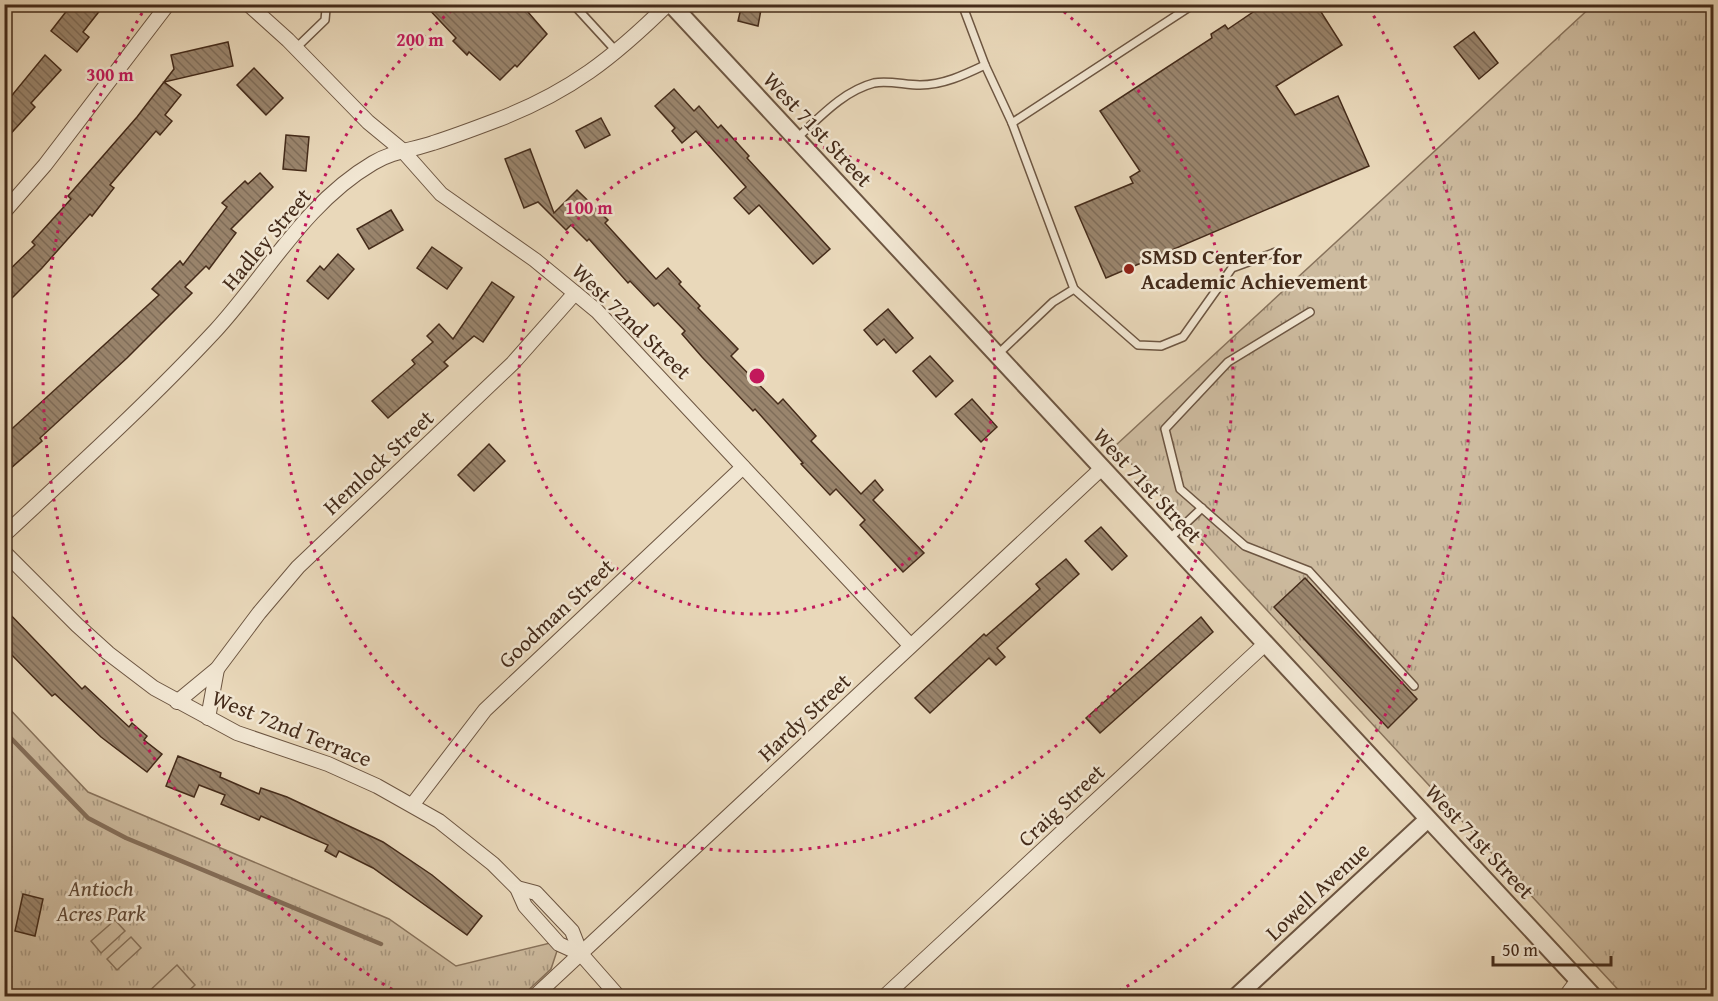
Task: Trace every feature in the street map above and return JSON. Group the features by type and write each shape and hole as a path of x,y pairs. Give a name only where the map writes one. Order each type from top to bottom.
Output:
{"street":[{"path":"4,212 45,165 168,4"},
{"name":"West 72nd Street","path":"248,4 296,48 368,122 402,150 441,195 535,260 597,310 910,645"},
{"name":"Hadley Street","path":"4,535 181,368 228,316 304,220 334,192 374,163 402,150 433,143 551,98 590,74 669,4"},
{"name":"West 71st Street","path":"669,4 1593,996"},
{"name":"Hemlock Street","path":"177,702 217,669 259,613 298,567 513,363 575,293"},
{"name":"Goodman Street","path":"413,804 485,710 743,467"},
{"name":"Hardy Street","path":"535,996 1102,468"},
{"name":"West 72nd Terrace","path":"4,552 108,653 154,688 237,733 328,764 413,804 493,864 517,888 525,906 559,944 581,954 618,996"},
{"name":"Craig Street","path":"885,996 1265,644"},
{"name":"Hemlock Street","path":"208,717 217,669"},
{"name":"Lowell Avenue","path":"1237,996 1428,819"},
{"path":"1566,996 1578,980"}],"lane":[{"path":"296,48 324,20 326,9 331,4"},
{"path":"573,4 617,52"},
{"path":"962,4 985,65 1012,123 1074,289 1138,345 1161,346 1183,337 1232,268 1276,252"},
{"path":"1012,123 1194,4"},
{"path":"796,139 838,102 857,89 876,82 921,85 942,83 985,65"},
{"path":"997,355 1053,302 1074,289"},
{"path":"1310,312 1228,362 1165,429 1180,489 1245,546 1309,571 1414,686"},
{"path":"1168,540 1202,508"}],"green space":[{"path":"1593,5 1713,5 1713,996 1624,996 1115,446"},
{"name":"Antioch Acres Park","path":"4,703 88,792 389,919 456,966 550,943 557,951 551,969 522,996 279,996 274,991 267,996 5,996"},
{"path":"115,920 125,931 101,953 91,941"},
{"path":"131,937 141,948 117,970 107,959"},
{"path":"177,965 195,985 183,996 144,996"}],"building":[{"path":"72,4 105,4 83,32 89,37 77,52 51,31"},
{"path":"424,4 521,4 547,34 517,67 515,65 500,80 469,52 467,55 453,41 456,38"},
{"path":"742,4 762,4 758,26 738,21"},
{"name":"SMSD Center for Academic Achievement","path":"1265,4 1316,4 1342,45 1276,86 1295,115 1338,96 1369,166 1106,278 1075,207 1133,183 1130,177 1140,171 1100,111 1212,38 1211,34 1225,25 1228,29"},
{"path":"1474,32 1498,63 1479,79 1454,47"},
{"path":"228,42 233,66 164,82 181,95 165,115 172,121 160,135 156,131 110,185 114,188 92,216 90,214 11,299 4,292 4,275 35,245 32,242 71,199 68,196 137,117 174,69 171,55"},
{"path":"45,55 61,70 31,103 35,107 4,141 4,105"},
{"path":"254,68 283,98 266,115 237,85"},
{"path":"674,89 694,111 699,106 718,128 721,125 749,156 747,158 830,249 813,264 759,205 749,214 734,198 746,187 696,131 682,143 672,131 675,128 655,106"},
{"path":"601,118 610,135 585,148 576,131"},
{"path":"286,135 309,137 306,171 283,169"},
{"path":"530,149 554,213 577,190 608,220 605,223 656,279 668,268 681,282 679,284 700,306 698,308 738,349 731,356 778,404 783,399 816,436 811,441 861,494 875,480 883,490 873,500 924,553 903,572 860,525 865,520 836,489 830,495 755,409 753,411 702,357 682,334 685,331 658,303 654,306 630,281 628,283 589,239 587,241 571,225 566,230 538,202 524,208 505,159"},
{"path":"260,173 273,187 231,229 236,233 209,269 206,266 185,287 192,293 127,358 40,438 42,441 4,474 4,436 159,295 152,289 180,261 183,265 227,207 222,203 245,181 248,184"},
{"path":"391,210 403,230 369,249 357,229"},
{"path":"432,247 462,268 447,289 417,268"},
{"path":"338,254 354,269 328,299 307,281 320,266 324,270"},
{"path":"492,282 514,297 483,342 474,336 444,362 448,366 388,418 372,401 415,364 412,360 433,342 427,336 439,324 453,339"},
{"path":"888,309 913,338 896,353 884,339 877,345 864,330"},
{"path":"930,356 953,381 936,397 913,371"},
{"path":"972,399 997,427 981,442 955,414"},
{"path":"489,444 505,461 474,491 458,475"},
{"path":"1101,527 1127,556 1112,570 1085,541"},
{"path":"1066,559 1079,574 997,648 1005,657 996,665 989,658 930,713 915,698 984,634 986,636 1040,589 1036,584"},
{"path":"1305,578 1417,699 1388,728 1274,607"},
{"path":"4,608 82,689 85,686 129,727 132,723 147,736 144,740 162,754 147,772 101,737 55,694 52,696 4,647"},
{"path":"1201,617 1213,632 1100,733 1086,718"},
{"path":"178,756 221,773 220,777 259,794 261,788 287,797 383,842 432,875 482,916 467,935 373,868 339,851 336,857 325,851 328,845 261,816 259,820 221,804 225,795 199,785 194,797 166,786"},
{"path":"23,894 43,899 35,936 15,931"}],"waterway":[{"path":"4,731 88,818 126,838 381,944"}],"place":[{"name":"SMSD Center for Academic Achievement","path":"1129,269"}]}
